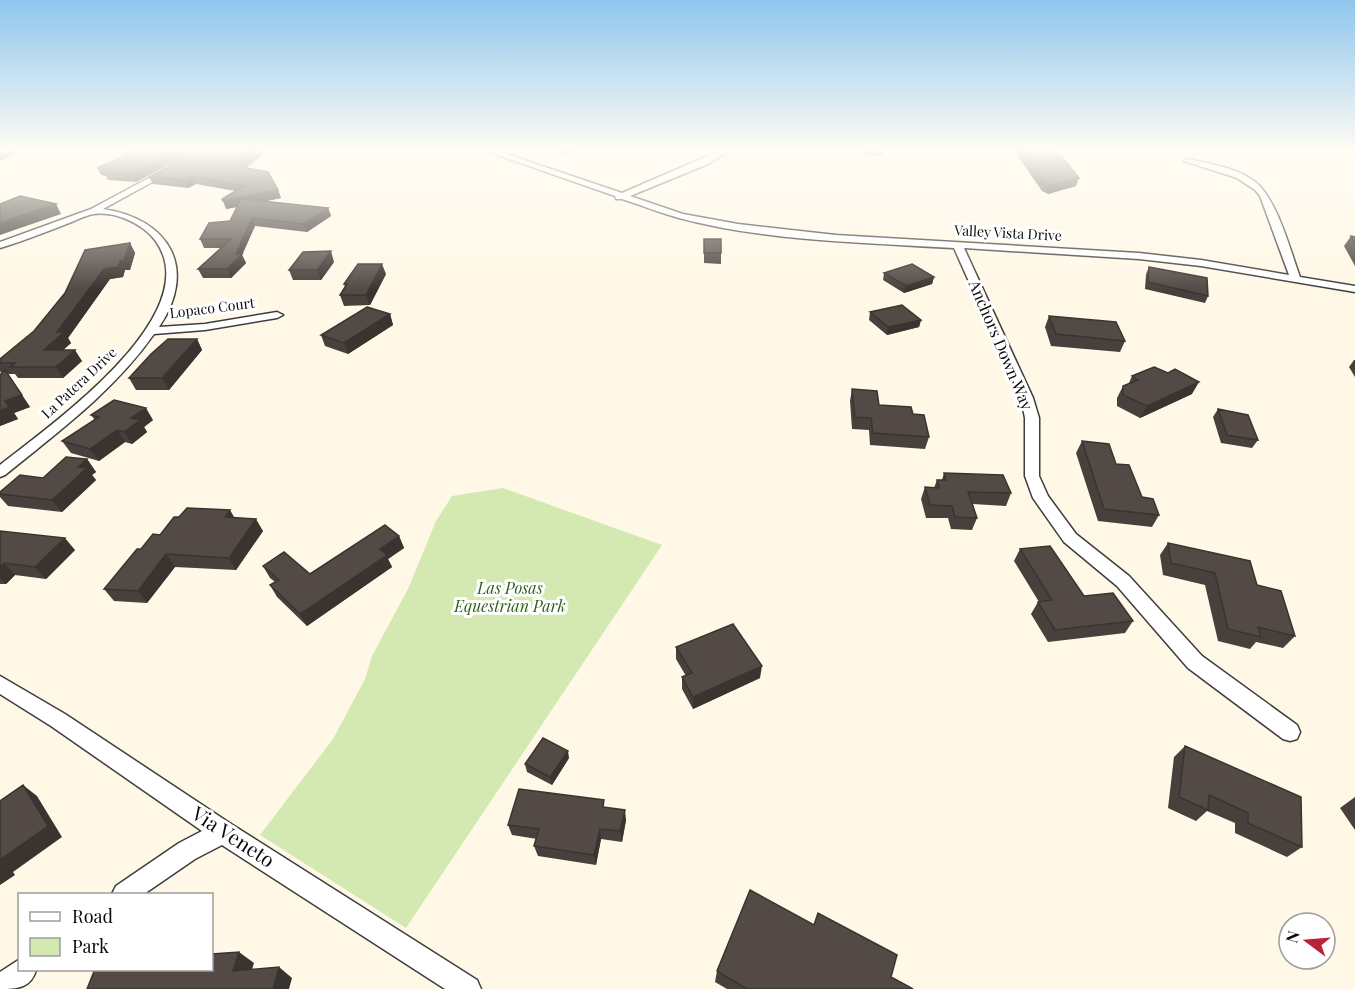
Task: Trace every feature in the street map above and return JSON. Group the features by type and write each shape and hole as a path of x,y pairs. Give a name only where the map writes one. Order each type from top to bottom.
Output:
{"street":[{"path":"0,245 94,211 120,197"},
{"name":"Valley Vista Drive","path":"622,197 681,216 756,230 836,238 1136,255 1201,263 1355,289"},
{"path":"1264,197 1296,279"},
{"name":"La Patera Drive","path":"0,472 116,372 151,331 169,298 171,270 164,246 155,231 144,222 131,217 94,211"},
{"name":"Anchors Down Way","path":"957,244 1027,398 1032,418 1032,476 1041,498 1070,538 1123,581 1195,662 1290,732"},
{"name":"Lopaco Court","path":"151,331 205,327 277,315"},
{"name":"Via Veneto","path":"0,684 468,989"},
{"path":"125,893 187,851 224,832"},
{"path":"0,988 21,971"}],"green space":[{"name":"Las Posas Equestrian Park","path":"503,488 662,545 406,928 260,835 333,739 365,679 372,656 408,589 436,521 452,496"}],"building":[{"path":"17,197 25,197 56,204 0,223 0,204"},
{"path":"225,197 242,197 223,201 222,199"},
{"path":"241,199 328,208 304,224 252,218 236,254 242,254 227,269 198,269 231,239 200,239 209,223 230,221"},
{"path":"704,239 721,239 721,253 704,253"},
{"path":"130,243 124,260 120,261 118,267 104,269 57,332 64,332 44,350 75,350 56,367 10,367 15,363 0,363 0,359 34,331 65,293 85,250"},
{"path":"331,251 317,270 289,270 303,252"},
{"path":"358,264 382,264 366,295 340,295 347,284 344,284"},
{"path":"912,264 934,277 906,286 884,273"},
{"path":"1149,267 1207,278 1208,296 1148,282"},
{"path":"902,305 921,320 888,327 870,312"},
{"path":"367,307 390,314 344,343 321,335"},
{"path":"1049,316 1116,322 1125,341 1056,334"},
{"path":"168,339 197,339 162,378 129,378 151,354"},
{"path":"1154,367 1168,373 1175,369 1199,382 1147,406 1123,395 1123,386 1138,380 1132,376"},
{"path":"5,370 22,395 5,401 9,407 0,411 0,375"},
{"path":"852,389 877,391 879,405 911,407 913,414 924,415 929,437 873,433 871,418 855,417"},
{"path":"114,400 146,408 131,418 140,420 124,432 117,430 90,449 62,441 99,417 91,415"},
{"path":"1218,409 1248,415 1258,440 1227,435"},
{"path":"1082,441 1109,444 1116,464 1129,465 1142,497 1153,499 1159,515 1104,509"},
{"path":"66,457 87,459 78,467 87,468 52,500 0,494 20,475 43,478"},
{"path":"944,473 1003,475 1011,493 968,492 977,518 955,517 952,506 930,505 925,487 939,488 937,480 946,480"},
{"path":"187,508 230,510 225,517 256,519 229,558 166,554 138,591 104,589 137,549 141,549 153,534 160,535 174,517 179,517"},
{"path":"385,525 399,536 380,549 387,555 300,614 270,585 279,580 263,566 284,552 310,574"},
{"path":"0,531 65,538 35,567 4,563 0,567"},
{"path":"1168,543 1250,561 1257,585 1281,591 1295,636 1258,627 1261,637 1228,629 1215,573 1171,563"},
{"path":"1050,546 1084,596 1113,593 1133,621 1055,630 1038,602 1052,600 1020,549"},
{"path":"733,624 762,666 693,697 682,677 692,673 676,647"},
{"path":"543,738 568,751 550,777 525,764"},
{"path":"1185,746 1301,797 1302,847 1248,823 1248,813 1209,795 1208,810 1179,797"},
{"path":"23,785 48,826 0,860 0,801"},
{"path":"519,789 604,800 603,807 625,810 620,831 600,829 594,855 534,846 539,829 508,825"},
{"path":"750,890 814,925 818,913 897,955 891,977 913,989 747,989 717,971"},
{"path":"239,952 233,971 279,967 273,989 87,989 94,971 213,971 213,954"}]}
